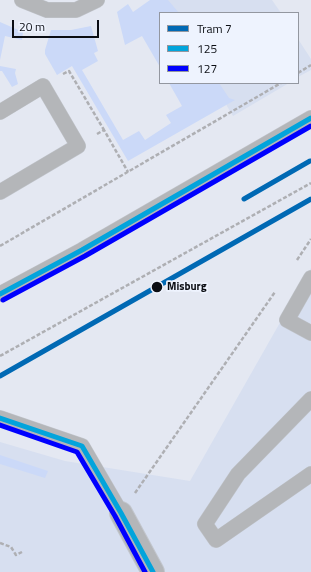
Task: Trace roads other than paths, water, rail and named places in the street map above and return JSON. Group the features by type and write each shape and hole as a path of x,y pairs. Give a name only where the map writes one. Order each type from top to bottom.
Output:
{"street":[{"path":"121,513 153,572"}],"lane":[{"path":"22,0 47,10 76,10 98,0"},
{"path":"0,112 43,86 78,146 0,192"},
{"path":"0,294 82,250 311,118"},
{"path":"311,278 287,320 311,333"},
{"path":"311,399 238,474 205,524 216,540 311,474"},
{"path":"0,418 82,446 121,513"}],"tram line":[{"name":"7","path":"244,199 310,161"},
{"name":"7","path":"0,376 311,199"}],"place":[{"name":"Misburg","path":"157,287"}]}
